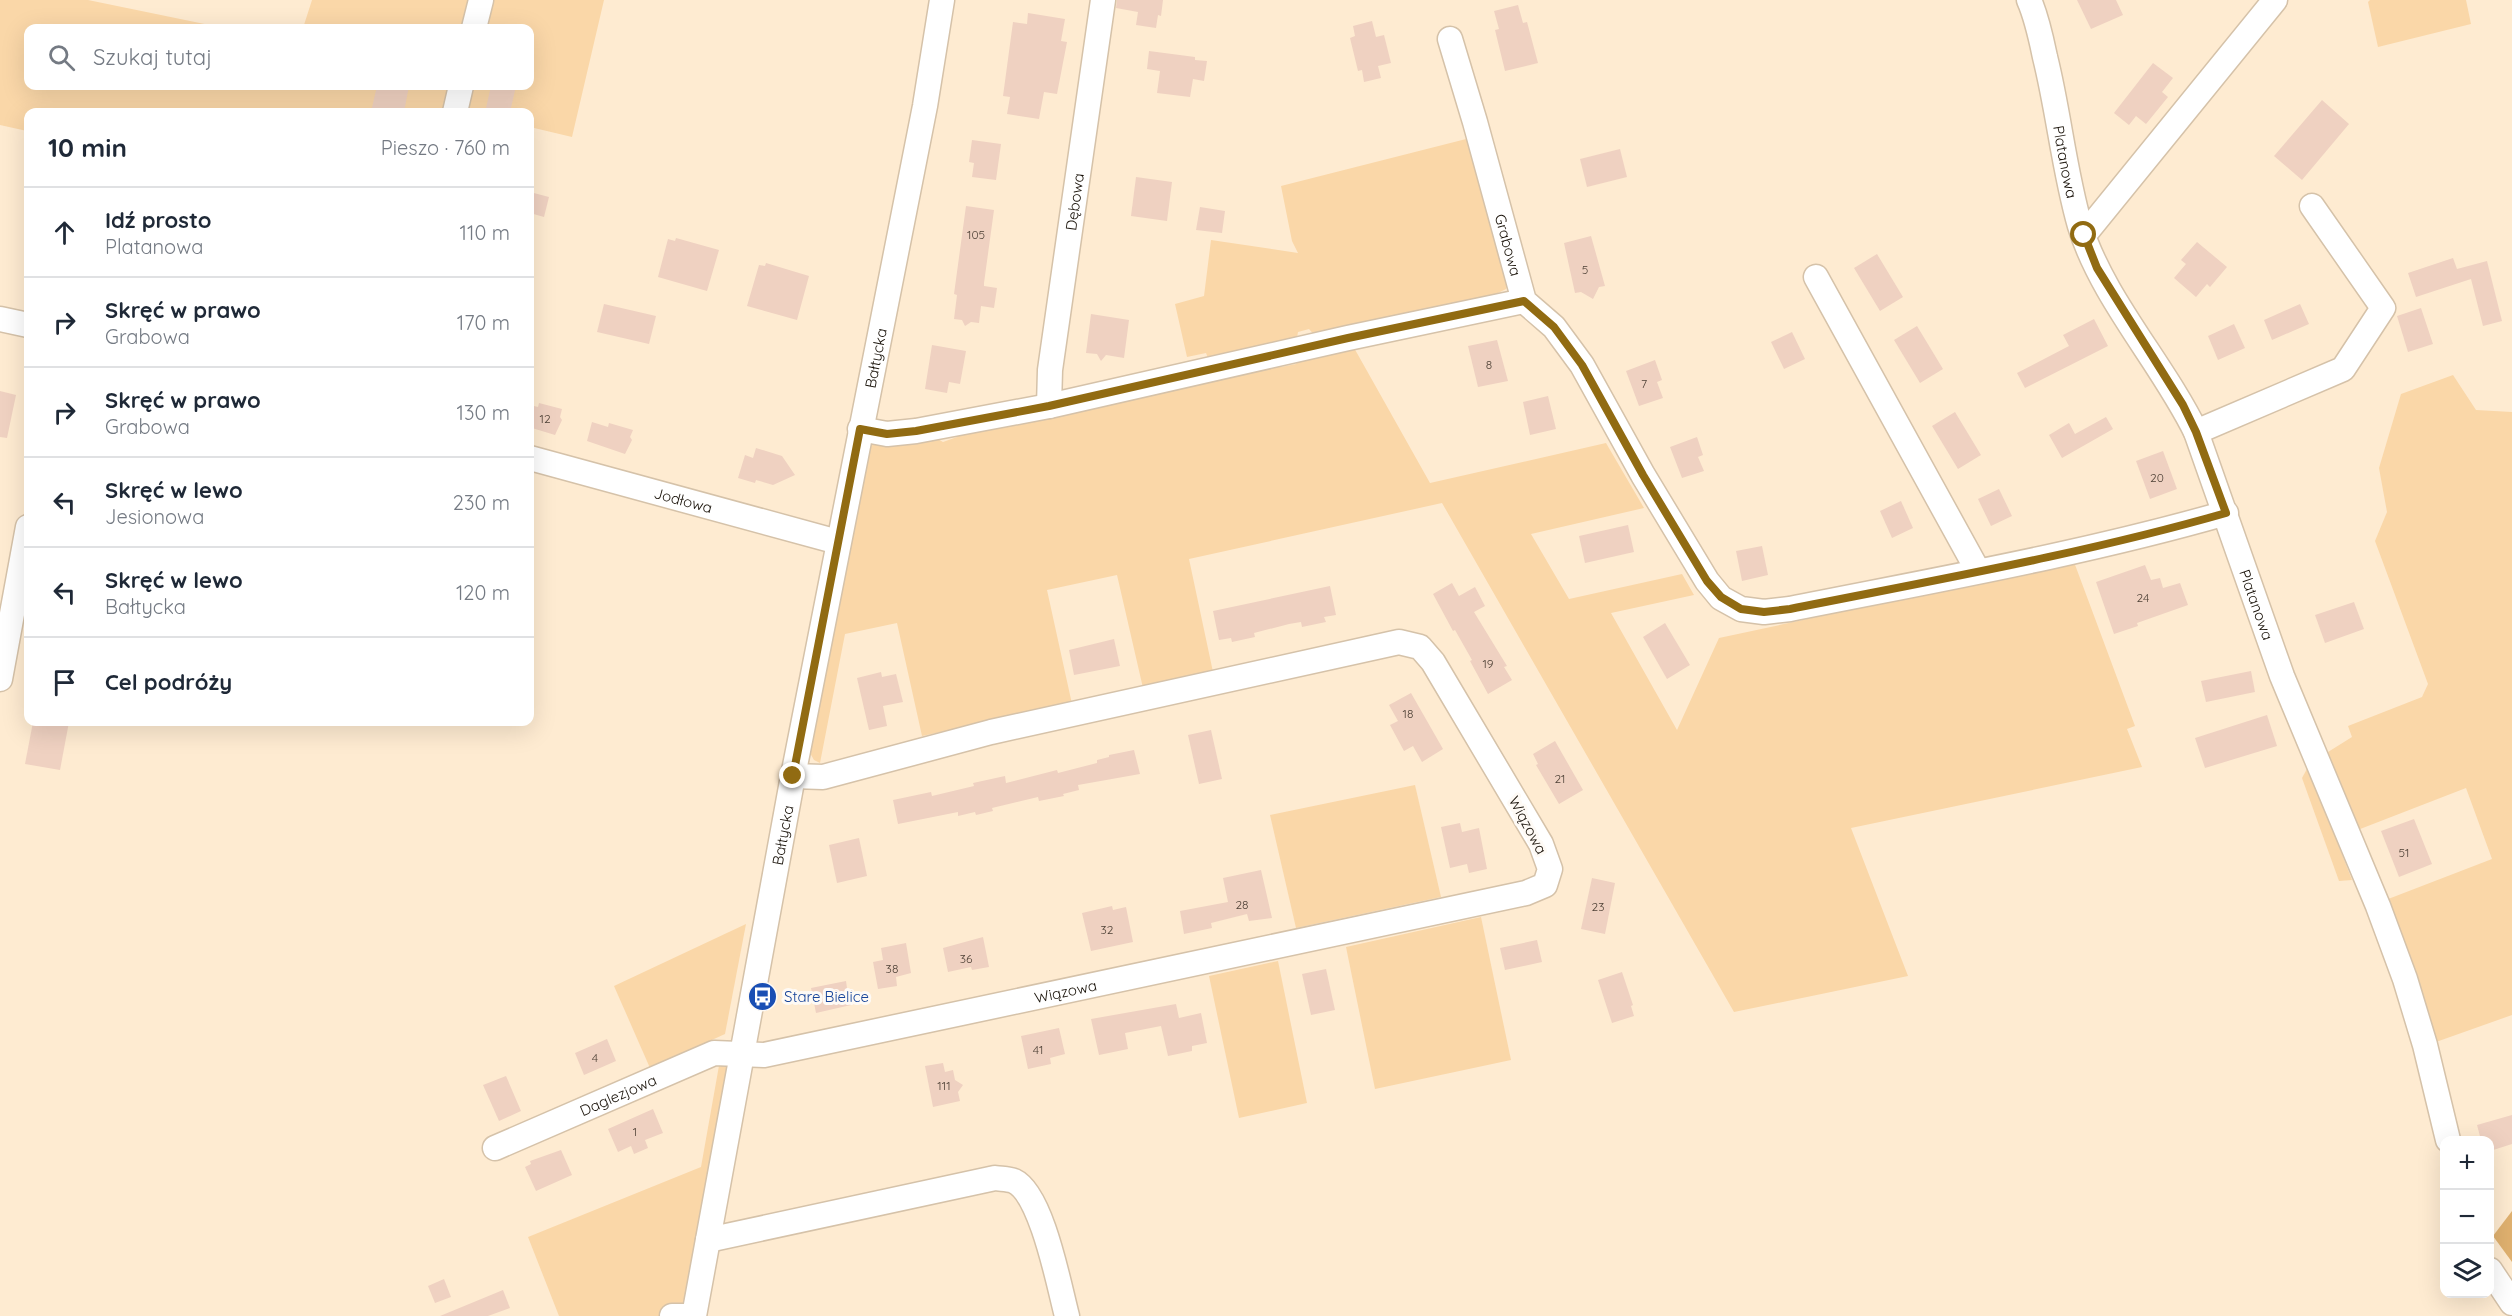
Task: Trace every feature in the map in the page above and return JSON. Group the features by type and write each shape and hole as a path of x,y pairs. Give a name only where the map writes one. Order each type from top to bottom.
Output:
{"street":[{"path":"475,24 481,0"},
{"name":"Bałtycka","path":"694,1316 793,776 925,106 942,0"},
{"name":"Dębowa","path":"1049,406 1050,370 1103,0"},
{"name":"Platanowa","path":"2030,0 2048,69 2065,165 2084,235 2097,268 2183,405 2196,432 2282,676 2378,906 2405,979 2425,1045 2447,1136"},
{"path":"2084,235 2275,0"},
{"name":"Grabowa","path":"1450,39 1524,301"},
{"path":"456,108 460,90"},
{"path":"2196,432 2343,369 2383,308 2312,206"},
{"path":"1816,277 1978,571"},
{"path":"860,429 887,434 916,431 1049,406 1348,338 1524,301 1554,327 1582,365 1643,475 1707,581 1721,597 1741,609 1764,612 1790,609 1978,571 2185,525 2226,513"},
{"path":"0,319 24,324"},
{"name":"Jodłowa","path":"534,459 838,542"},
{"path":"0,679 24,549"},
{"name":"Wiązowa","path":"741,1054 764,1055 1526,893 1545,885 1550,869 1541,844 1433,662 1420,646 1399,642 991,732 823,777 793,776"},
{"name":"Daglezjowa","path":"495,1148 714,1053 741,1054"},
{"path":"708,1240 995,1178 1014,1181 1028,1193 1039,1215 1067,1316"},
{"path":"2494,1276 2512,1303"},
{"path":"672,1316 685,1316"}],"shaded area":[{"path":"0,0 88,0 205,24 24,24 24,90 534,90 534,24 304,24 312,0 604,0 572,137 534,128 534,108 24,108 24,130 0,125"},
{"path":"2370,0 2466,0 2471,24 2378,47 2368,2"},
{"path":"1474,137 1511,279 1506,289 1486,299 1317,338 1309,329 1298,332 1296,343 1208,358 1206,353 1187,357 1175,304 1204,296 1211,240 1298,253 1292,241 1281,186"},
{"path":"1353,346 1430,483 1606,443 1644,508 1531,534 1569,599 1682,574 1694,595 1611,613 1677,730 1719,638 2074,562 2135,726 2127,729 2142,767 1851,828 1908,976 1734,1012 1442,503 1189,559 1213,672 1143,688 1117,575 1047,590 1072,704 922,736 897,623 845,634 820,763 814,760 810,753 871,446 875,442 934,437 943,442 957,437 960,432 1275,363 1281,367 1296,364 1299,358"},
{"path":"2453,375 2476,410 2512,412 2512,1015 2436,1042 2383,901 2492,859 2466,788 2355,831 2328,752 2352,737 2348,726 2422,697 2428,684 2375,541 2387,512 2379,468 2401,394"},
{"path":"2308,767 2352,880 2339,881 2302,778"},
{"path":"1415,785 1441,897 1296,928 1270,815"},
{"path":"1481,917 1511,1060 1375,1089 1346,947"},
{"path":"746,924 725,1034 650,1068 614,986"},
{"path":"1278,961 1307,1103 1239,1118 1209,976"},
{"path":"720,1060 729,1065 688,1302 662,1316 559,1316 528,1237 701,1167"},
{"path":"2512,1211 2512,1262 2494,1237"}],"building":[{"path":"1117,0 1163,0 1161,16 1158,15 1156,28 1136,25 1138,12 1116,8"},
{"path":"2077,0 2116,0 2123,15 2091,29"},
{"path":"1518,5 1523,23 1527,22 1538,63 1505,71 1495,30 1499,29 1494,11"},
{"path":"1028,13 1065,19 1061,41 1067,42 1057,94 1044,92 1039,119 1007,114 1010,97 1003,96 1013,22 1027,24"},
{"path":"1372,21 1376,37 1384,35 1391,63 1378,66 1381,78 1364,82 1362,70 1358,71 1350,38 1355,36 1353,26"},
{"path":"1149,51 1195,57 1195,60 1207,61 1204,81 1193,79 1190,97 1157,93 1160,71 1147,69"},
{"path":"2153,63 2173,78 2162,92 2168,97 2146,124 2136,116 2129,125 2114,113"},
{"path":"376,90 408,90 405,108 372,108"},
{"path":"490,90 515,90 511,108 486,108"},
{"path":"2322,100 2349,124 2302,180 2274,156"},
{"path":"972,140 1001,144 996,180 972,177 974,163 969,162"},
{"path":"1620,149 1627,177 1587,187 1580,159"},
{"path":"1136,177 1172,182 1167,221 1131,216"},
{"path":"534,193 549,197 544,217 534,214"},
{"path":"966,206 994,210 984,286 997,288 994,308 981,306 979,323 971,322 965,326 962,320 954,319 957,295 954,294"},
{"path":"1200,207 1225,211 1222,233 1196,230"},
{"path":"1591,236 1605,286 1599,287 1593,299 1581,292 1575,293 1564,243"},
{"path":"676,238 719,250 707,291 658,277 668,239 675,241"},
{"path":"2197,242 2227,267 2210,287 2207,284 2196,297 2174,278 2186,264 2181,260"},
{"path":"1877,254 1903,297 1880,311 1854,268"},
{"path":"2453,258 2457,269 2487,261 2502,321 2483,326 2471,279 2416,297 2408,273"},
{"path":"766,263 809,276 797,320 747,306 759,265 765,266"},
{"path":"604,304 656,316 649,344 597,332"},
{"path":"2300,304 2309,324 2272,340 2264,320"},
{"path":"2421,308 2433,344 2408,352 2397,316"},
{"path":"1091,314 1129,320 1124,358 1106,355 1101,361 1097,354 1086,353"},
{"path":"2094,319 2108,346 2025,388 2017,373 2069,346 2063,335"},
{"path":"2234,324 2245,348 2218,360 2208,336"},
{"path":"1917,326 1943,369 1920,383 1894,340"},
{"path":"1792,332 1805,359 1784,369 1771,342"},
{"path":"1497,340 1508,381 1478,387 1468,346"},
{"path":"932,345 966,351 960,384 949,382 947,393 925,389"},
{"path":"1655,360 1662,380 1657,382 1663,398 1639,406 1626,371"},
{"path":"0,391 16,395 7,438 0,437"},
{"path":"1548,396 1556,429 1530,435 1523,402"},
{"path":"539,403 562,409 560,417 562,420 555,435 534,429 534,406 538,407"},
{"path":"1955,412 1981,455 1958,469 1932,426"},
{"path":"2106,417 2113,429 2062,458 2049,435 2069,423 2075,434"},
{"path":"592,422 608,427 609,423 633,430 630,437 632,440 625,454 587,441"},
{"path":"1697,437 1703,455 1698,457 1704,471 1682,478 1670,447"},
{"path":"756,448 782,456 795,475 773,485 738,478 745,455 753,458"},
{"path":"2163,451 2177,489 2150,499 2136,461"},
{"path":"1999,489 2012,516 1991,526 1978,499"},
{"path":"1901,501 1913,528 1892,538 1880,511"},
{"path":"1628,525 1634,552 1585,563 1579,536"},
{"path":"1762,546 1768,575 1742,581 1736,551"},
{"path":"2145,565 2151,580 2160,578 2163,588 2180,583 2188,605 2137,623 2138,626 2114,634 2096,582"},
{"path":"1452,583 1459,596 1475,587 1485,606 1474,612 1507,666 1504,667 1512,680 1488,694 1470,661 1472,660 1433,594"},
{"path":"1330,586 1336,615 1324,617 1326,622 1302,627 1301,622 1289,624 1254,633 1255,637 1232,642 1231,638 1219,640 1213,611"},
{"path":"2354,602 2364,629 2325,643 2315,615"},
{"path":"1665,623 1690,665 1667,679 1643,637"},
{"path":"1114,639 1120,666 1074,675 1069,650"},
{"path":"2251,671 2255,692 2206,702 2201,681"},
{"path":"881,672 882,677 896,674 903,702 883,706 887,726 869,730 857,678"},
{"path":"1411,693 1443,749 1422,762 1413,746 1404,751 1390,725 1398,721 1389,705"},
{"path":"2267,715 2277,746 2205,768 2195,738"},
{"path":"32,726 68,726 60,770 25,764"},
{"path":"1211,730 1222,779 1199,784 1188,735"},
{"path":"1555,741 1583,790 1559,804 1536,765 1538,764 1533,754"},
{"path":"1134,750 1140,774 1078,785 1079,790 1063,794 1064,796 1039,801 1038,797 992,808 993,811 976,815 975,812 958,816 958,812 898,824 893,800 931,792 932,796 1005,776 1006,783 1057,770 1058,773 1097,763 1097,760 1109,757 1109,755"},
{"path":"2414,819 2432,864 2399,877 2381,831"},
{"path":"1460,823 1462,832 1479,828 1487,869 1469,873 1467,864 1450,868 1441,827"},
{"path":"859,838 867,876 837,883 829,845"},
{"path":"1261,870 1272,918 1249,921 1247,914 1211,923 1212,928 1184,934 1180,911 1228,902 1223,878"},
{"path":"1592,878 1615,883 1605,934 1581,929"},
{"path":"1112,906 1113,910 1126,907 1133,942 1091,951 1082,913"},
{"path":"983,937 989,967 972,970 971,967 948,972 943,948"},
{"path":"1537,940 1542,962 1505,970 1500,948"},
{"path":"906,943 911,973 896,977 897,986 878,989 873,962 883,960 881,948"},
{"path":"1326,969 1335,1010 1311,1015 1302,974"},
{"path":"1622,972 1633,1005 1631,1006 1634,1016 1612,1023 1598,980"},
{"path":"846,981 847,988 854,991 849,997 851,1005 816,1013 811,988"},
{"path":"1176,1004 1179,1018 1201,1013 1207,1043 1192,1046 1192,1051 1168,1056 1161,1026 1125,1033 1128,1049 1099,1055 1091,1019"},
{"path":"1059,1028 1065,1054 1050,1058 1051,1064 1028,1069 1021,1036"},
{"path":"607,1039 616,1061 584,1075 575,1053"},
{"path":"943,1063 945,1072 953,1070 955,1080 963,1085 958,1092 960,1101 933,1107 925,1066"},
{"path":"506,1076 521,1111 499,1121 483,1085"},
{"path":"653,1109 663,1133 645,1140 648,1148 634,1154 631,1146 618,1152 608,1129"},
{"path":"2512,1115 2512,1144 2494,1150 2494,1136 2480,1136 2477,1125"},
{"path":"561,1150 572,1175 536,1191 525,1167 531,1164 530,1161"},
{"path":"444,1279 451,1297 435,1303 428,1286"},
{"path":"503,1290 510,1308 488,1316 440,1316"}],"place":[{"name":"Stare Bielice","path":"763,996"}],"route":[{"path":"793,776 860,429 887,434 916,431 1049,406 1348,338 1524,301 1554,327 1582,365 1643,475 1707,581 1721,597 1741,609 1764,612 1790,609 1978,571 2185,525 2226,513 2196,432 2183,405 2097,268 2084,235"}]}
